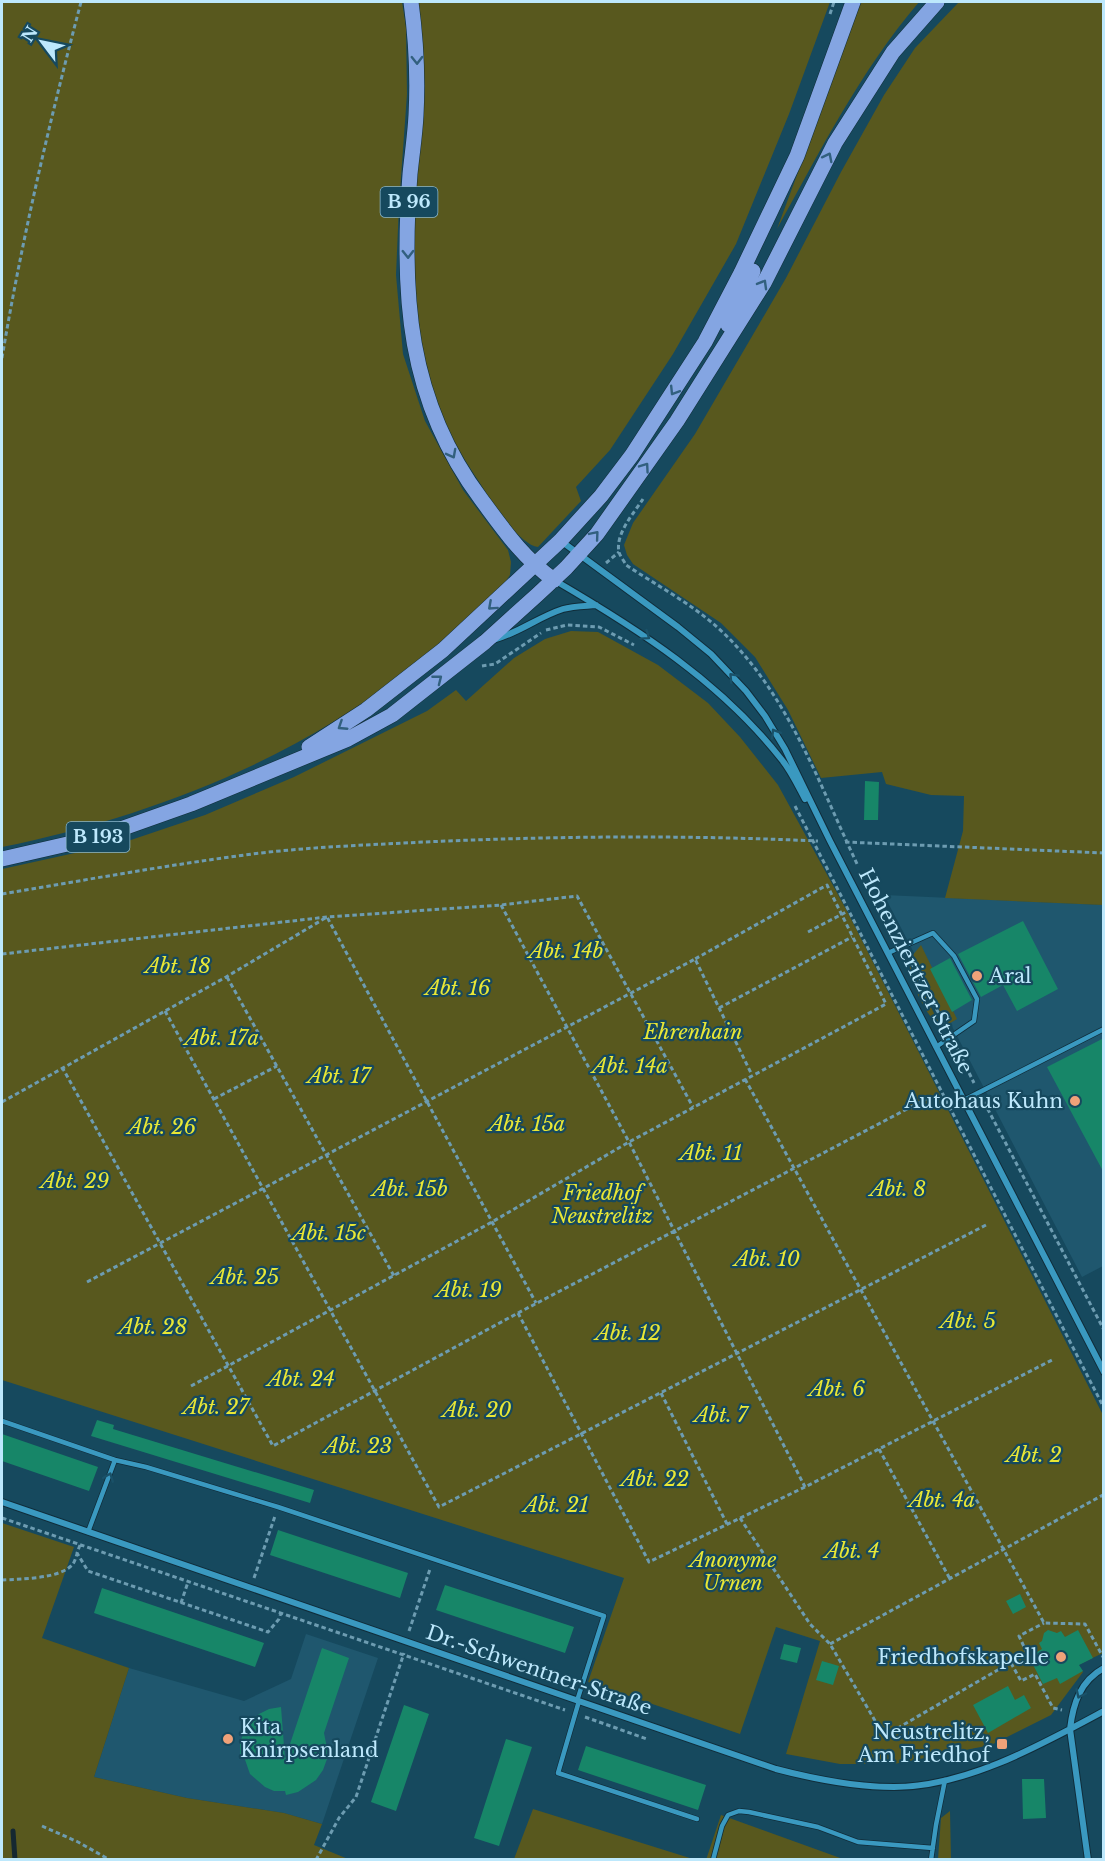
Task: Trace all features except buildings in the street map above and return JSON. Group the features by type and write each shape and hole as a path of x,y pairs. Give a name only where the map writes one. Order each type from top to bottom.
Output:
{"main road":[{"name":"B 96","path":"411,2 416,39 417,75 407,232 408,296 415,357 428,401 463,474 519,550 534,565"},
{"path":"709,369 784,199 797,156 853,2"},
{"path":"797,156 705,342 632,455 601,496 560,541 534,565 554,580 579,555 611,515 677,421 764,283 835,143 893,52 937,2"},
{"name":"B 193","path":"282,765 366,710 443,650 534,565"},
{"name":"B 193","path":"2,859 98,837 191,804 348,740 392,715 485,642 554,580"}],"street":[{"name":"Hohenzieritzer Straße","path":"560,541 678,627 711,654 746,691 765,716 785,750 1104,1372"},
{"name":"Hohenzieritzer Straße","path":"554,580 645,635 704,679 745,718 783,761 830,841"},
{"path":"485,642 513,634 566,608 597,604"},
{"name":"Dr.-Schwentner-Straße","path":"2,1502 776,1769 802,1776 836,1782 894,1787 945,1780 1000,1763 1104,1711"},
{"path":"1088,1860 1070,1730 1072,1712 1084,1685 1088,1679 1104,1668"}],"lane":[{"path":"888,953 933,933 954,956 977,999 974,1021 936,1047"},
{"path":"964,1100 1104,1029"},
{"path":"2,1421 115,1460 146,1467 278,1507 604,1616 558,1773 697,1819"},
{"path":"88,1532 115,1460"},
{"path":"931,1860 945,1780"},
{"path":"713,1860 722,1826 728,1815 739,1811 764,1814 818,1827 858,1842 933,1848"}],"path":[{"path":"2,358 12,297 45,138 81,2"},
{"path":"827,22 834,2"},
{"path":"462,660 483,666 495,664 546,630 567,625 599,627 640,648"},
{"path":"794,803 1104,1408"},
{"path":"2,894 254,854 354,846 526,838 724,837 1104,853"},
{"path":"87,1282 631,994 827,885 886,1004 629,1142 492,1222 191,1386"},
{"path":"2,954 327,917 501,905 577,896 693,1107"},
{"path":"501,905 629,1142 805,1487"},
{"path":"808,932 848,911"},
{"path":"2,1102 226,977 327,917"},
{"path":"327,917 536,1303"},
{"path":"719,1008 853,936"},
{"path":"695,959 752,1075"},
{"path":"226,977 394,1276"},
{"path":"165,1011 439,1507 986,1225"},
{"path":"214,1100 277,1066"},
{"path":"62,1067 273,1446 536,1303 930,1097"},
{"path":"745,1079 1044,1623"},
{"path":"518,1313 649,1562 805,1487 1052,1360"},
{"path":"661,1393 727,1524"},
{"path":"879,1449 950,1580"},
{"path":"830,1644 1103,1495"},
{"path":"250,1588 278,1507"},
{"path":"2,1518 650,1740"},
{"path":"740,1518 810,1624 830,1644 884,1736 1027,1653 1018,1636 1044,1623 1084,1624 1104,1658"},
{"path":"2,1580 37,1578 57,1573 73,1565 80,1545"},
{"path":"77,1553 88,1571 268,1632 281,1613"},
{"path":"316,1860 339,1818 356,1797 404,1655 433,1559"},
{"path":"181,1603 192,1568"},
{"path":"1011,1663 1021,1682 1036,1674 1053,1708 1072,1712"},
{"path":"42,1826 110,1860"}],"shaded area":[{"path":"884,895 1103,905 1103,1266 1082,1277"},
{"name":"Kita Knirpsenland","path":"306,1634 378,1658 322,1824 284,1813 187,1798 94,1777 129,1668 244,1701 291,1679"}],"green space":[{"path":"2,2 402,2 406,27 407,94 396,275 403,354 425,421 463,490 508,550 511,562 510,575 503,585 419,661 377,695 294,744 255,764 173,799 88,826 2,847"},
{"path":"418,2 830,2 789,114 736,244 673,354 610,450 576,487 581,501 538,547 524,540 509,525 490,500 458,449 435,402 421,350 413,269 415,187 424,90"},
{"path":"861,2 919,2 878,55 860,83 777,229"},
{"path":"959,2 1103,2 1103,905 945,898 963,831 964,796 931,795 886,784 882,772 821,778 788,710 755,657 721,623 633,564 624,545 633,523 695,434 786,278 884,95 915,48"},
{"name":"Friedhof Neustrelitz","path":"571,631 598,632 658,665 708,703 740,737 778,785 847,911 1103,1415 1103,1653 1078,1665 1083,1672 1051,1715 991,1745 894,1764 840,1764 786,1754 820,1641 776,1627 740,1734 588,1682 624,1578 2,1380 2,869 125,842 205,815 294,777 427,711 456,690 466,701 514,658 545,639"},
{"path":"921,945 957,1019 947,1025 912,956"},
{"path":"910,966 940,1025 930,1016 920,999 912,980"},
{"path":"2,1523 74,1547 42,1638 129,1668 94,1777 187,1798 284,1813 322,1824 314,1845 348,1859 2,1859"},
{"path":"533,1809 693,1859 514,1859"},
{"path":"950,1811 951,1859 938,1859 941,1818"},
{"path":"721,1815 843,1859 706,1860"}],"waterway":[{"path":"13,1831 15,1860"}],"place":[{"name":"Aral","path":"977,976"},
{"name":"Autohaus Kuhn","path":"1075,1101"},
{"name":"Friedhofskapelle","path":"1061,1657"},
{"name":"Kita Knirpsenland","path":"228,1739"},
{"name":"Neustrelitz, Am Friedhof","path":"1002,1744"}],"park label":[{"name":"Abt. 14b","path":"566,951"},
{"name":"Abt. 18","path":"178,966"},
{"name":"Abt. 16","path":"458,988"},
{"name":"Ehrenhain","path":"693,1032"},
{"name":"Abt. 17a","path":"222,1038"},
{"name":"Abt. 14a","path":"630,1066"},
{"name":"Abt. 17","path":"339,1076"},
{"name":"Abt. 15a","path":"527,1124"},
{"name":"Abt. 26","path":"162,1127"},
{"name":"Abt. 11","path":"711,1153"},
{"name":"Abt. 29","path":"75,1181"},
{"name":"Abt. 15b","path":"410,1189"},
{"name":"Abt. 8","path":"898,1189"},
{"name":"Abt. 15c","path":"329,1233"},
{"name":"Abt. 10","path":"767,1259"},
{"name":"Abt. 25","path":"245,1277"},
{"name":"Abt. 19","path":"469,1290"},
{"name":"Abt. 5","path":"968,1321"},
{"name":"Abt. 28","path":"153,1327"},
{"name":"Abt. 12","path":"628,1333"},
{"name":"Abt. 24","path":"301,1379"},
{"name":"Abt. 6","path":"837,1389"},
{"name":"Abt. 27","path":"216,1407"},
{"name":"Abt. 20","path":"477,1410"},
{"name":"Abt. 7","path":"721,1415"},
{"name":"Abt. 23","path":"358,1446"},
{"name":"Abt. 2","path":"1034,1455"},
{"name":"Abt. 22","path":"655,1479"},
{"name":"Abt. 4a","path":"942,1500"},
{"name":"Abt. 21","path":"556,1505"},
{"name":"Abt. 4","path":"852,1551"},
{"name":"Anonyme Urnen","path":"733,1572"}]}
